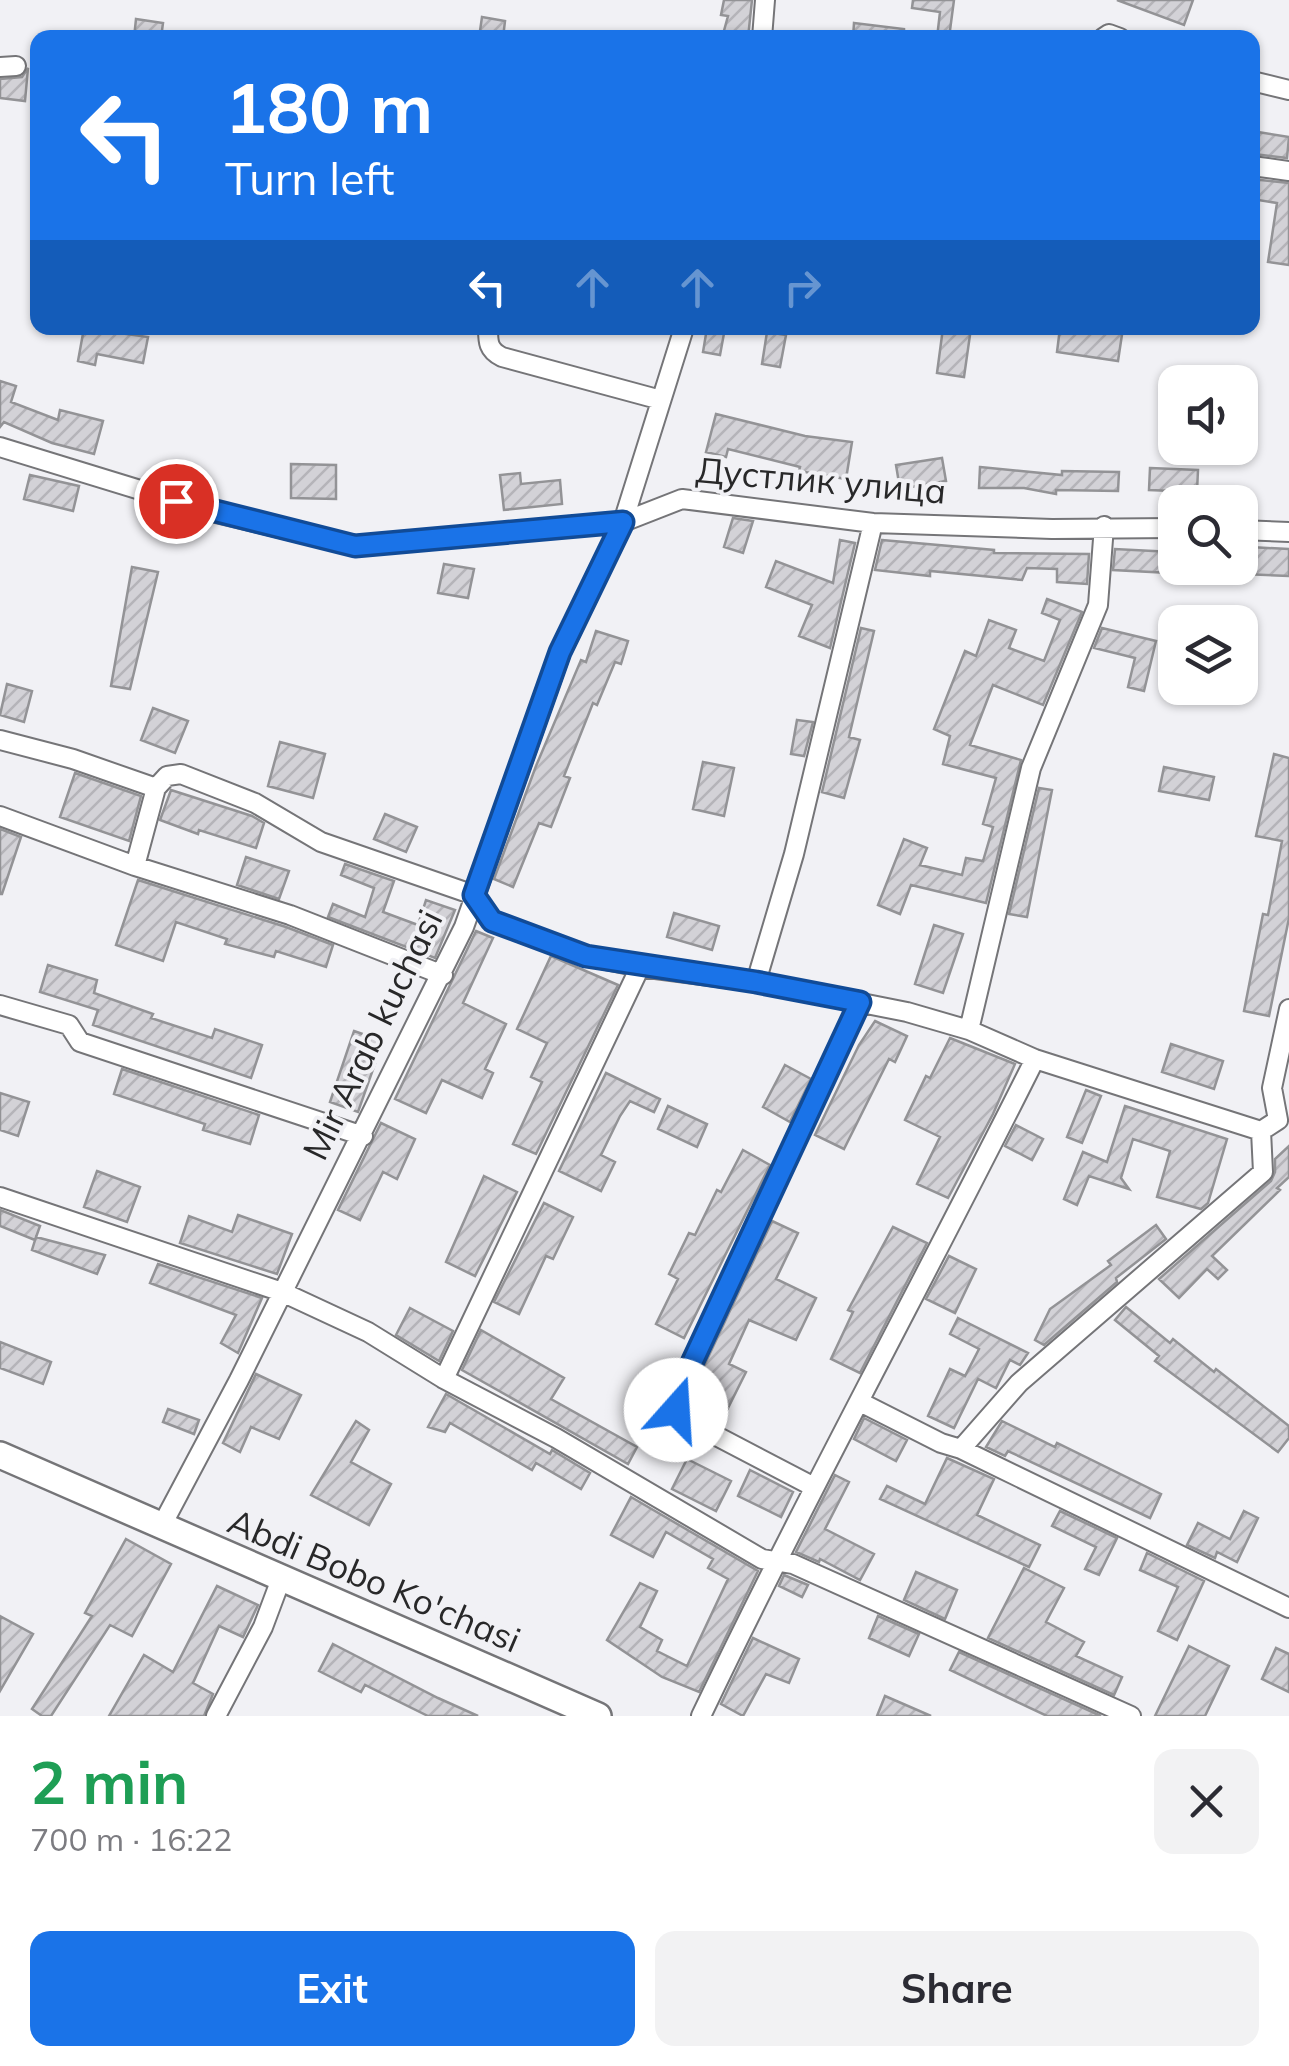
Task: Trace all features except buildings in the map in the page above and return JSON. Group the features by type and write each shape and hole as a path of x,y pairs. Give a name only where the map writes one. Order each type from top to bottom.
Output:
{"main road":[{"name":"Abdi Bobo Ko'chasi","path":"0,1455 598,1716"}],"street":[{"path":"763,30 765,0"},
{"path":"1260,83 1289,90"},
{"path":"1260,167 1289,171"},
{"path":"488,335 493,352 502,357 661,400"},
{"name":"Mir Arab kuchasi","path":"162,1527 464,927 560,652 623,522 682,335"},
{"name":"Дустлик улица","path":"0,448 212,512 355,546 623,522 682,499 874,522 1052,529 1158,528"},
{"path":"756,982 794,854 874,522"},
{"path":"968,1030 1031,768 1098,605 1104,526"},
{"path":"1258,531 1289,532"},
{"path":"0,740 72,758 156,788"},
{"path":"135,866 156,788 167,776 181,774 255,803 321,842 474,895 492,921 586,956 860,1002 968,1030 1035,1059 1276,1126"},
{"path":"0,816 135,866 290,915 443,975"},
{"path":"444,1379 640,966"},
{"path":"814,1487 684,1419 676,1410 677,1395 860,1002"},
{"path":"0,1006 68,1026 80,1042 362,1136"},
{"path":"961,1449 1019,1383 1263,1172 1276,1126 1272,1088 1284,1052 1289,1009"},
{"path":"701,1716 775,1562 1035,1059"},
{"path":"0,1197 282,1292 368,1332 762,1559 792,1564 1131,1716"},
{"path":"860,1402 1289,1608"},
{"path":"216,1716 263,1627 281,1579"}],"route":[{"path":"176,501 355,546 623,522 560,652 474,895 492,921 586,956 860,1002 677,1395 676,1410"}]}
